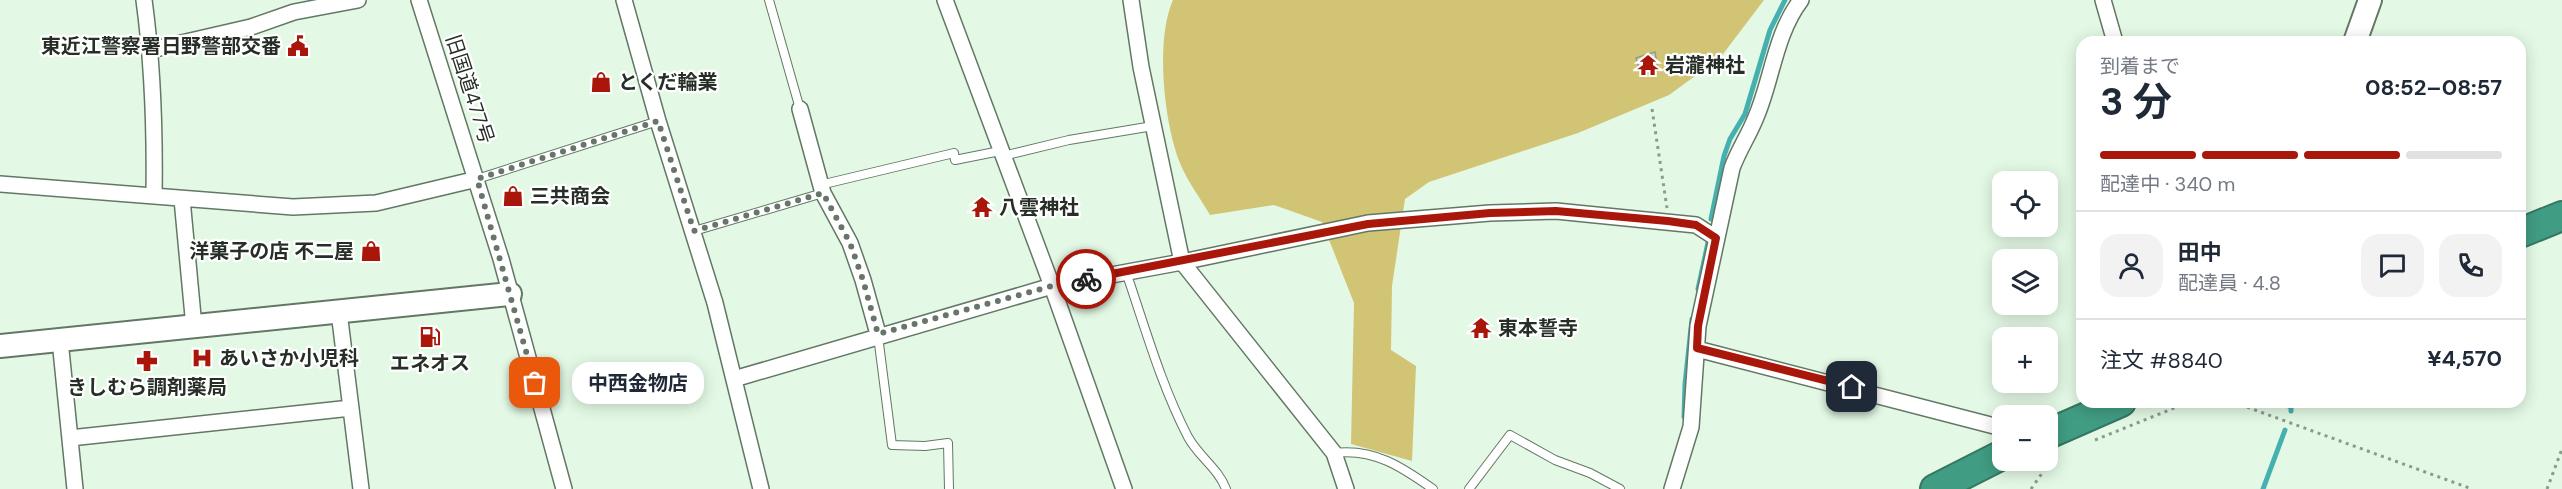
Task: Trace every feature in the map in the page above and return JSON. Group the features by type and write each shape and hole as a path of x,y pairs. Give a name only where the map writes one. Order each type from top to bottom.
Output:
{"highway":[{"path":"2526,231 2562,216"},
{"path":"2058,437 2110,408"},
{"path":"1935,489 1992,460"}],"street":[{"path":"144,0 151,50 155,116 154,196"},
{"path":"151,50 251,27 294,12 358,0"},
{"name":"旧国道477号","path":"419,0 477,179 564,489"},
{"path":"624,0 658,121 694,231 761,489"},
{"path":"945,0 1052,286 1124,489"},
{"path":"1131,0 1141,67 1182,262 1334,453 1346,489"},
{"path":"1672,489 1691,427 1698,326 1716,238 1739,147 1756,117 1778,47 1801,0"},
{"path":"2103,0 2113,36"},
{"path":"2357,36 2370,0"},
{"path":"800,109 822,189 850,243 878,334"},
{"path":"0,184 293,207 376,203 477,179"},
{"path":"182,199 194,327"},
{"path":"734,379 878,334 1052,286 1182,262 1320,232 1398,220 1556,211 1696,225 1716,238"},
{"path":"0,346 510,294"},
{"path":"339,312 361,489"},
{"path":"60,340 75,489"},
{"path":"1697,348 1992,425"},
{"path":"70,438 351,408"}],"lane":[{"path":"769,0 800,109"},
{"path":"477,179 658,121"},
{"path":"694,231 822,189 954,153 955,160 1001,154 1153,126"},
{"path":"1126,272 1158,367 1188,436 1199,456 1220,475 1226,489"},
{"path":"878,334 892,445 925,446 948,443 949,489"},
{"path":"1468,489 1510,435 1555,460 1590,473 1620,489"},
{"path":"1334,453 1356,453 1390,460 1433,489"}],"path":[{"path":"1652,109 1668,221"},
{"path":"2092,442 2174,408"},
{"path":"2249,408 2472,489"},
{"path":"2547,489 2562,449"},
{"path":"2031,489 2043,471"}],"shaded area":[{"path":"1173,0 1764,0 1720,58 1669,95 1578,133 1429,182 1405,199 1392,286 1391,350 1416,366 1412,461 1351,444 1354,303 1322,222 1274,205 1210,215 1186,176 1174,146 1164,82 1164,37 1167,17"}],"building":[{"name":"岩瀧神社","path":"1655,52 1658,71 1641,75 1636,58"}],"waterway":[{"path":"1711,219 1724,156 1730,139 1745,114 1770,30 1785,0"},
{"path":"1698,289 1709,238"},
{"path":"1684,417 1692,319"},
{"path":"2263,489 2285,430"}],"way so far":[{"path":"535,383 477,179 658,121 694,231 823,193 850,243 878,334 954,315 1052,286 1086,279"}],"place":[{"name":"東近江警察署日野警部交番","path":"298,46"},
{"name":"岩瀧神社","path":"1648,65"},
{"name":"とくだ輪業","path":"601,82"},
{"name":"三共商会","path":"513,196"},
{"name":"八雲神社","path":"982,207"},
{"name":"洋菓子の店 不二屋","path":"371,251"},
{"name":"東本誓寺","path":"1481,328"},
{"name":"エネオス","path":"430,337"},
{"name":"あいさか小児科","path":"202,358"},
{"name":"きしむら調剤薬局","path":"147,361"},
{"name":"中西金物店","path":"535,383"}],"route":[{"path":"1086,279 1182,262 1320,232 1398,220 1556,211 1668,221 1696,225 1716,238 1698,326 1697,348 1852,387"}]}
